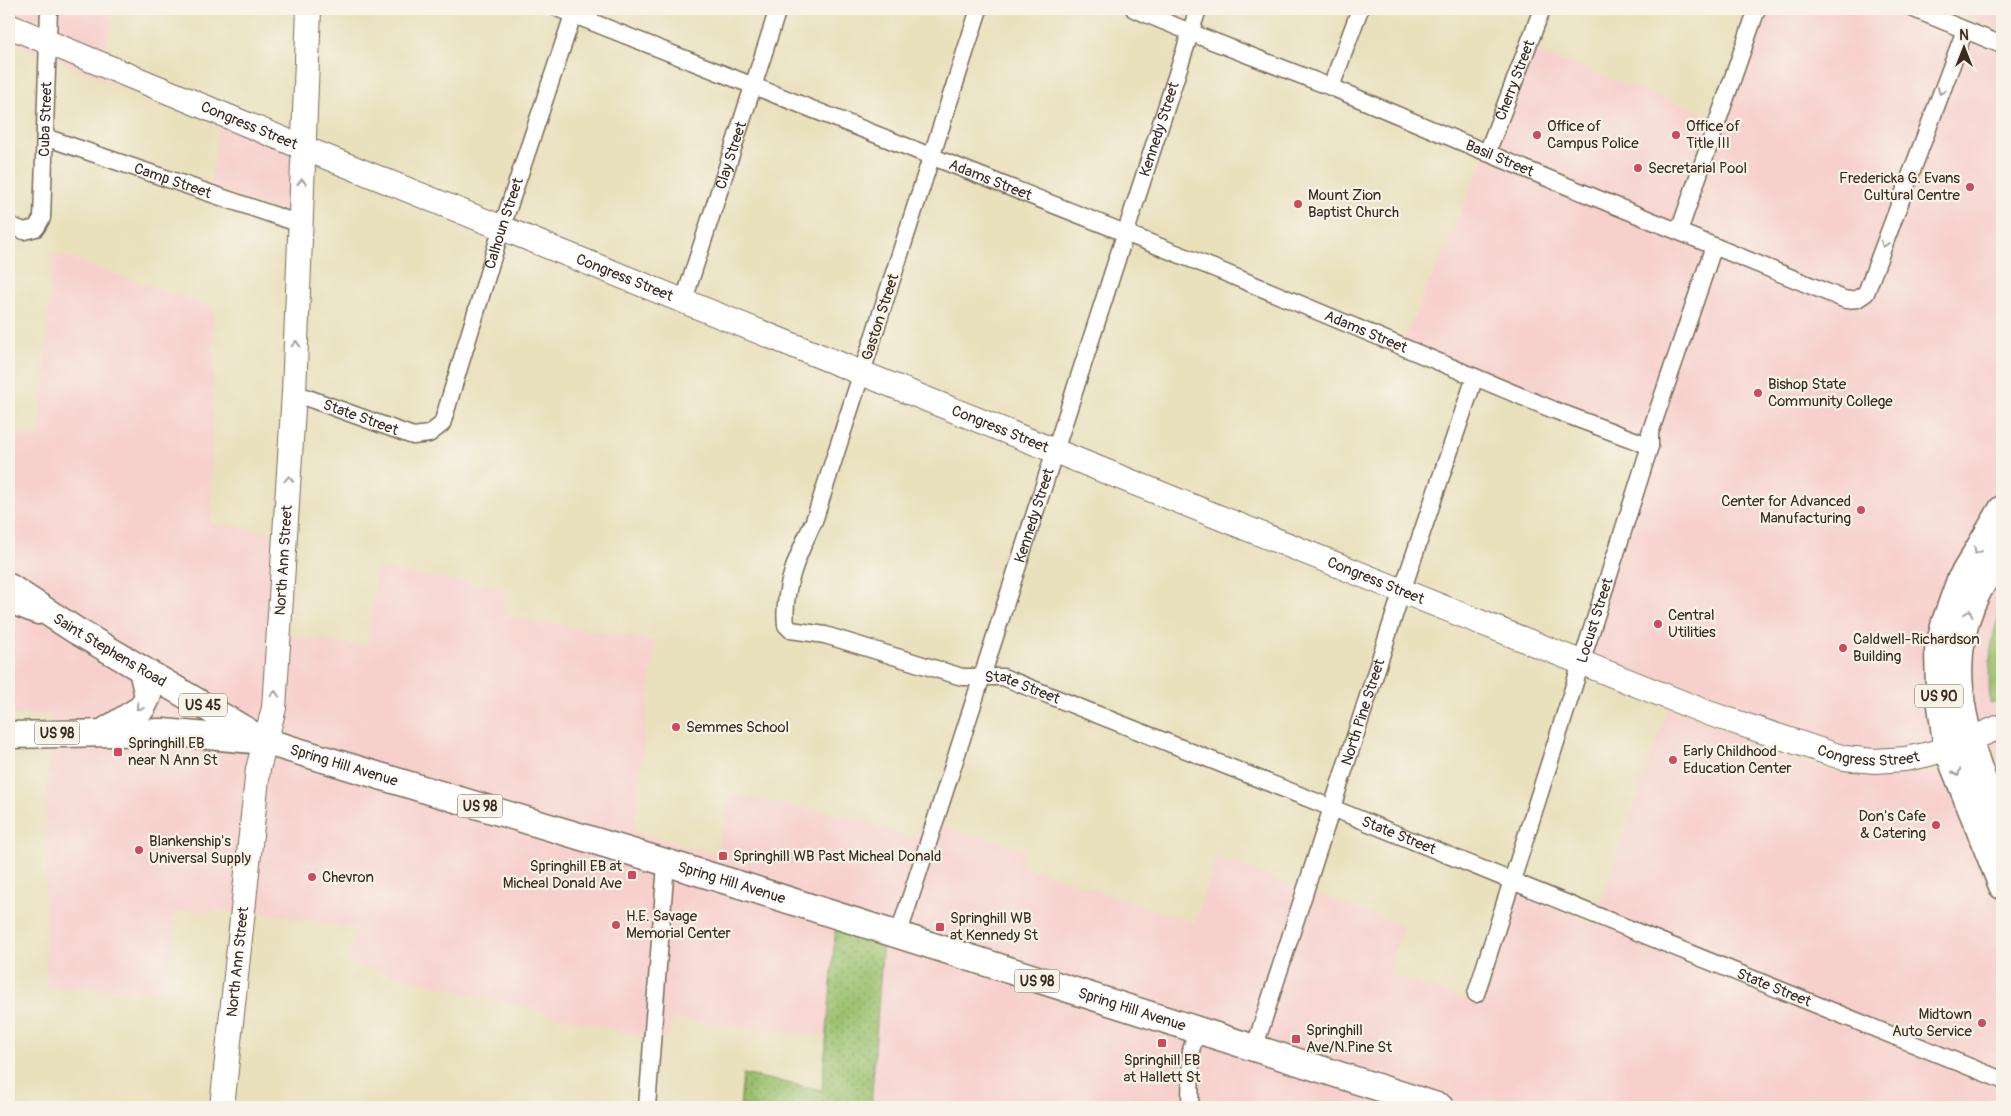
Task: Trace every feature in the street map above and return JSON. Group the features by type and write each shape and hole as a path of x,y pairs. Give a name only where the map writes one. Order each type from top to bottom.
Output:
{"main road":[{"name":"US 90","path":"2002,509 1960,580 1945,622 1938,651 1939,691 1958,744 2002,886"},
{"name":"US 90","path":"2002,550 1972,604 1961,648 1959,683 1962,711 1958,744 2002,829"},
{"name":"Saint Stephens Road","path":"9,587 75,630 264,741"},
{"path":"105,732 142,708 148,696 142,670"},
{"name":"Spring Hill Avenue","path":"9,735 163,732 264,741 744,886 1254,1049 1406,1102 1440,1107"}],"street":[{"name":"Cuba Street","path":"9,225 24,232 36,228 42,218 49,9"},
{"name":"North Ann Street","path":"222,1107 258,769 274,708 294,393 309,9"},
{"name":"Clay Street","path":"684,300 778,9"},
{"name":"Gaston Street","path":"786,625 784,615 794,563 814,521 979,9"},
{"name":"Basil Street","path":"1134,9 1331,87 1846,300 1857,299 1866,293 1965,30"},
{"name":"Kennedy Street","path":"898,936 1198,9"},
{"path":"1331,87 1360,9"},
{"name":"Cherry Street","path":"1487,152 1542,9"},
{"path":"1679,232 1757,9"},
{"path":"1914,9 2002,45"},
{"name":"Adams Street","path":"569,11 1126,234 1475,377"},
{"name":"Calhoun Street","path":"429,434 442,424 569,11"},
{"name":"Congress Street","path":"9,26 304,148 1708,713 1844,758 1875,761 1905,759 1958,744 2002,726"},
{"name":"Camp Street","path":"45,137 300,224"},
{"name":"Locust Street","path":"1476,994 1650,446 1650,433 1714,246"},
{"path":"1475,377 1650,446"},
{"name":"North Pine Street","path":"1254,1049 1402,591 1475,377"},
{"name":"State Street","path":"294,393 413,436 429,434"},
{"path":"9,605 75,630"},
{"name":"State Street","path":"786,625 791,630 825,635 962,677 1003,677 1332,808 2002,1080"},
{"path":"647,1107 666,864"},
{"path":"1190,1107 1191,1050 1197,1031"}],"shaded area":[{"path":"9,9 88,9 113,18 102,58 300,135 295,217 210,186 219,125 9,41"},
{"path":"1757,9 1914,9 2002,45 2002,1107 876,1107 872,1106 883,938 836,924 826,1036 671,1019 669,1038 627,1033 347,963 356,929 261,912 175,911 169,990 46,988 45,849 50,714 9,715 9,432 40,435 52,252 214,308 211,523 293,537 286,636 367,646 376,569 504,588 504,616 655,641 634,831 716,855 730,794 849,817 917,839 924,821 1024,849 1020,865 1195,923 1216,857 1403,926 1388,974 1483,1005 1520,892 1593,925 1668,708 1827,770 1885,776 1946,772 1941,750 1875,761 1581,662 1650,447 1401,346 1487,153 1527,48 1718,118"},
{"path":"1947,9 2002,9 2002,31"}],"green space":[{"path":"2002,608 2002,701 1990,704 1990,655 1994,631"},
{"path":"836,923 883,938 871,1107 740,1107 743,1074 822,1090"}],"place":[{"name":"Office of Campus Police","path":"1537,135"},
{"name":"Office of Title III","path":"1676,135"},
{"name":"Secretarial Pool","path":"1638,168"},
{"name":"Fredericka G. Evans Cultural Centre","path":"1970,187"},
{"name":"Mount Zion Baptist Church","path":"1298,204"},
{"name":"Bishop State Community College","path":"1758,393"},
{"name":"Center for Advanced Manufacturing","path":"1861,510"},
{"name":"Central Utilities","path":"1658,624"},
{"name":"Caldwell-Richardson Building","path":"1843,648"},
{"name":"Semmes School","path":"676,727"},
{"name":"Springhill EB near N Ann St","path":"118,752"},
{"name":"Early Childhood Education Center","path":"1673,760"},
{"name":"Don's Cafe & Catering","path":"1936,825"},
{"name":"Blankenship's Universal Supply","path":"139,850"},
{"name":"Springhill WB Past Micheal Donald","path":"723,856"},
{"name":"Springhill EB at Micheal Donald Ave","path":"632,875"},
{"name":"Chevron","path":"312,877"},
{"name":"H.E. Savage Memorial Center","path":"616,925"},
{"name":"Springhill WB at Kennedy St","path":"940,927"},
{"name":"Midtown Auto Service","path":"1982,1023"},
{"name":"Springhill Ave/N.Pine St","path":"1296,1039"},
{"name":"Springhill EB at Hallett St","path":"1162,1043"}]}
